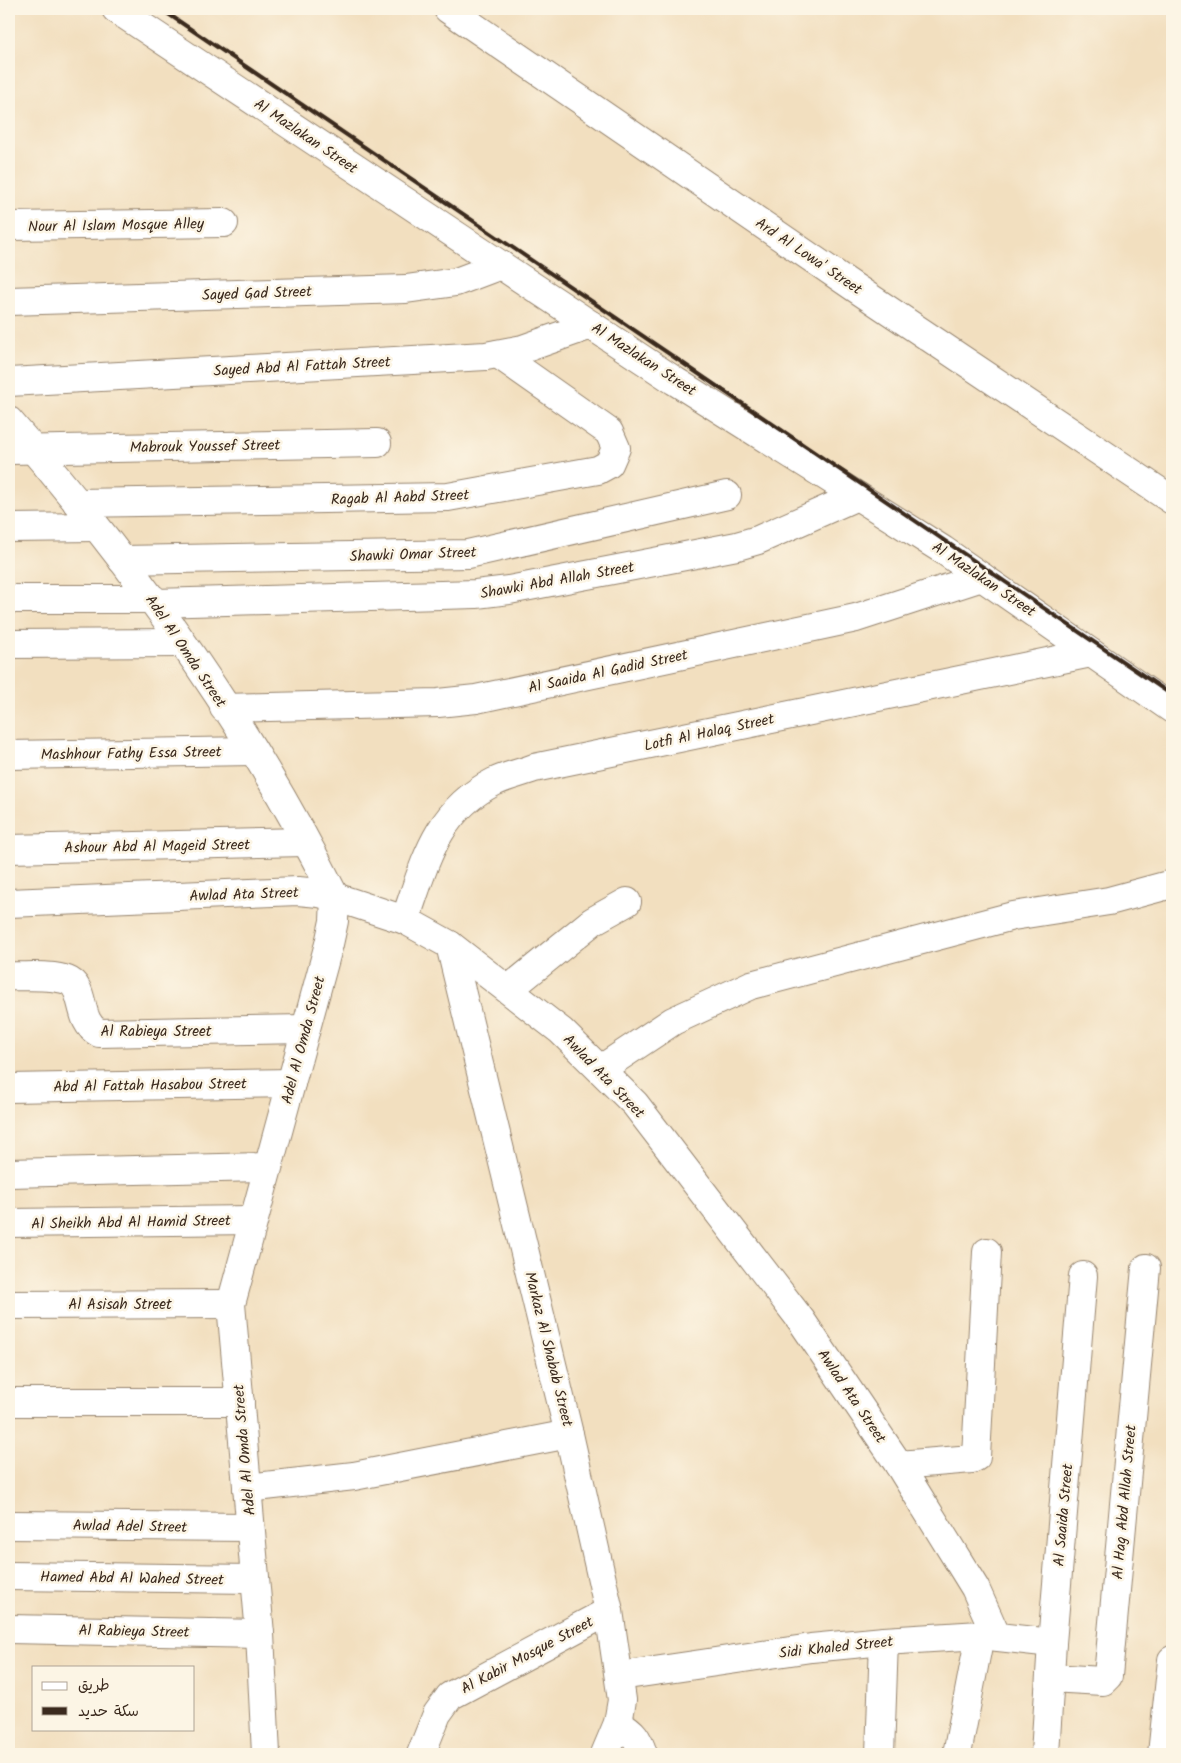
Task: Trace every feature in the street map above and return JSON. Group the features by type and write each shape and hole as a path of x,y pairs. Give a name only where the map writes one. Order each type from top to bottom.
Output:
{"street":[{"name":"Al Mazlakan Street","path":"116,9 591,325 982,577 1172,708"},
{"name":"Ard Al Lowa' Street","path":"448,9 846,281 1172,500"},
{"name":"Nour Al Islam Mosque Alley","path":"9,226 224,223"},
{"name":"Sayed Gad Street","path":"9,301 406,289 456,282 501,264"},
{"name":"Sayed Abd Al Fattah Street","path":"9,382 498,354 549,341 591,325"},
{"name":"Ragab Al Aabd Street","path":"77,503 448,497 598,470 609,464 616,448 609,432 498,354"},
{"name":"Adel Al Omda Street","path":"9,421 21,450 77,503 154,601 253,751 335,897 336,909 331,936 231,1304 260,1634 266,1754"},
{"name":"Mabrouk Youssef Street","path":"21,450 376,443"},
{"name":"Shawki Omar Street","path":"122,560 468,554 728,495"},
{"name":"Shawki Abd Allah Street","path":"9,599 154,601 476,594 509,590 738,546 758,540 857,496"},
{"path":"9,528 96,527"},
{"name":"Al Saaida Al Gadid Street","path":"224,708 438,703 476,699 856,618 982,577"},
{"path":"9,644 181,643"},
{"name":"Lotfi Al Halaq Street","path":"405,920 434,839 459,806 494,782 534,768 1091,653"},
{"name":"Mashhour Fathy Essa Street","path":"9,755 253,751"},
{"name":"Ashour Abd Al Mageid Street","path":"9,849 305,842"},
{"path":"601,1069 673,1021 751,985 1013,916 1109,901 1172,884"},
{"name":"Awlad Ata Street","path":"9,903 298,891 319,892 405,920 450,945 561,1031 635,1104 801,1320 899,1464 975,1588 988,1635"},
{"path":"509,990 593,921 627,902"},
{"name":"Markaz Al Shabab Street","path":"450,945 610,1611 622,1700 618,1722 605,1754"},
{"name":"Al Rabieya Street","path":"9,976 59,979 73,983 77,990 85,1020 93,1030 99,1033 306,1028"},
{"name":"Abd Al Fattah Hasabou Street","path":"9,1088 291,1083"},
{"path":"9,1173 268,1168"},
{"name":"Al Sheikh Abd Al Hamid Street","path":"9,1223 253,1220"},
{"path":"899,1464 972,1459 976,1457 987,1252"},
{"name":"Al Hag Abd Allah Street","path":"1050,1678 1103,1681 1108,1676 1146,1268"},
{"name":"Al Saaida Street","path":"1045,1754 1052,1643 1083,1276"},
{"name":"Al Asisah Street","path":"9,1305 231,1304"},
{"path":"9,1402 240,1402"},
{"path":"247,1488 354,1476 569,1434"},
{"name":"Awlad Adel Street","path":"9,1524 250,1527"},
{"name":"Hamed Abd Al Wahed Street","path":"9,1576 255,1579"},
{"name":"Al Kabir Mosque Street","path":"421,1754 437,1714 450,1696 610,1611"},
{"name":"Al Rabieya Street","path":"9,1629 260,1634"},
{"path":"957,1754 988,1635"},
{"name":"Sidi Khaled Street","path":"620,1676 811,1648 884,1641 988,1635 1052,1643"},
{"path":"880,1754 884,1641"},
{"path":"1162,1754 1172,1660"},
{"path":"618,1722 630,1729 638,1739 643,1754"}],"railway":[{"path":"161,9 1172,695"}]}
